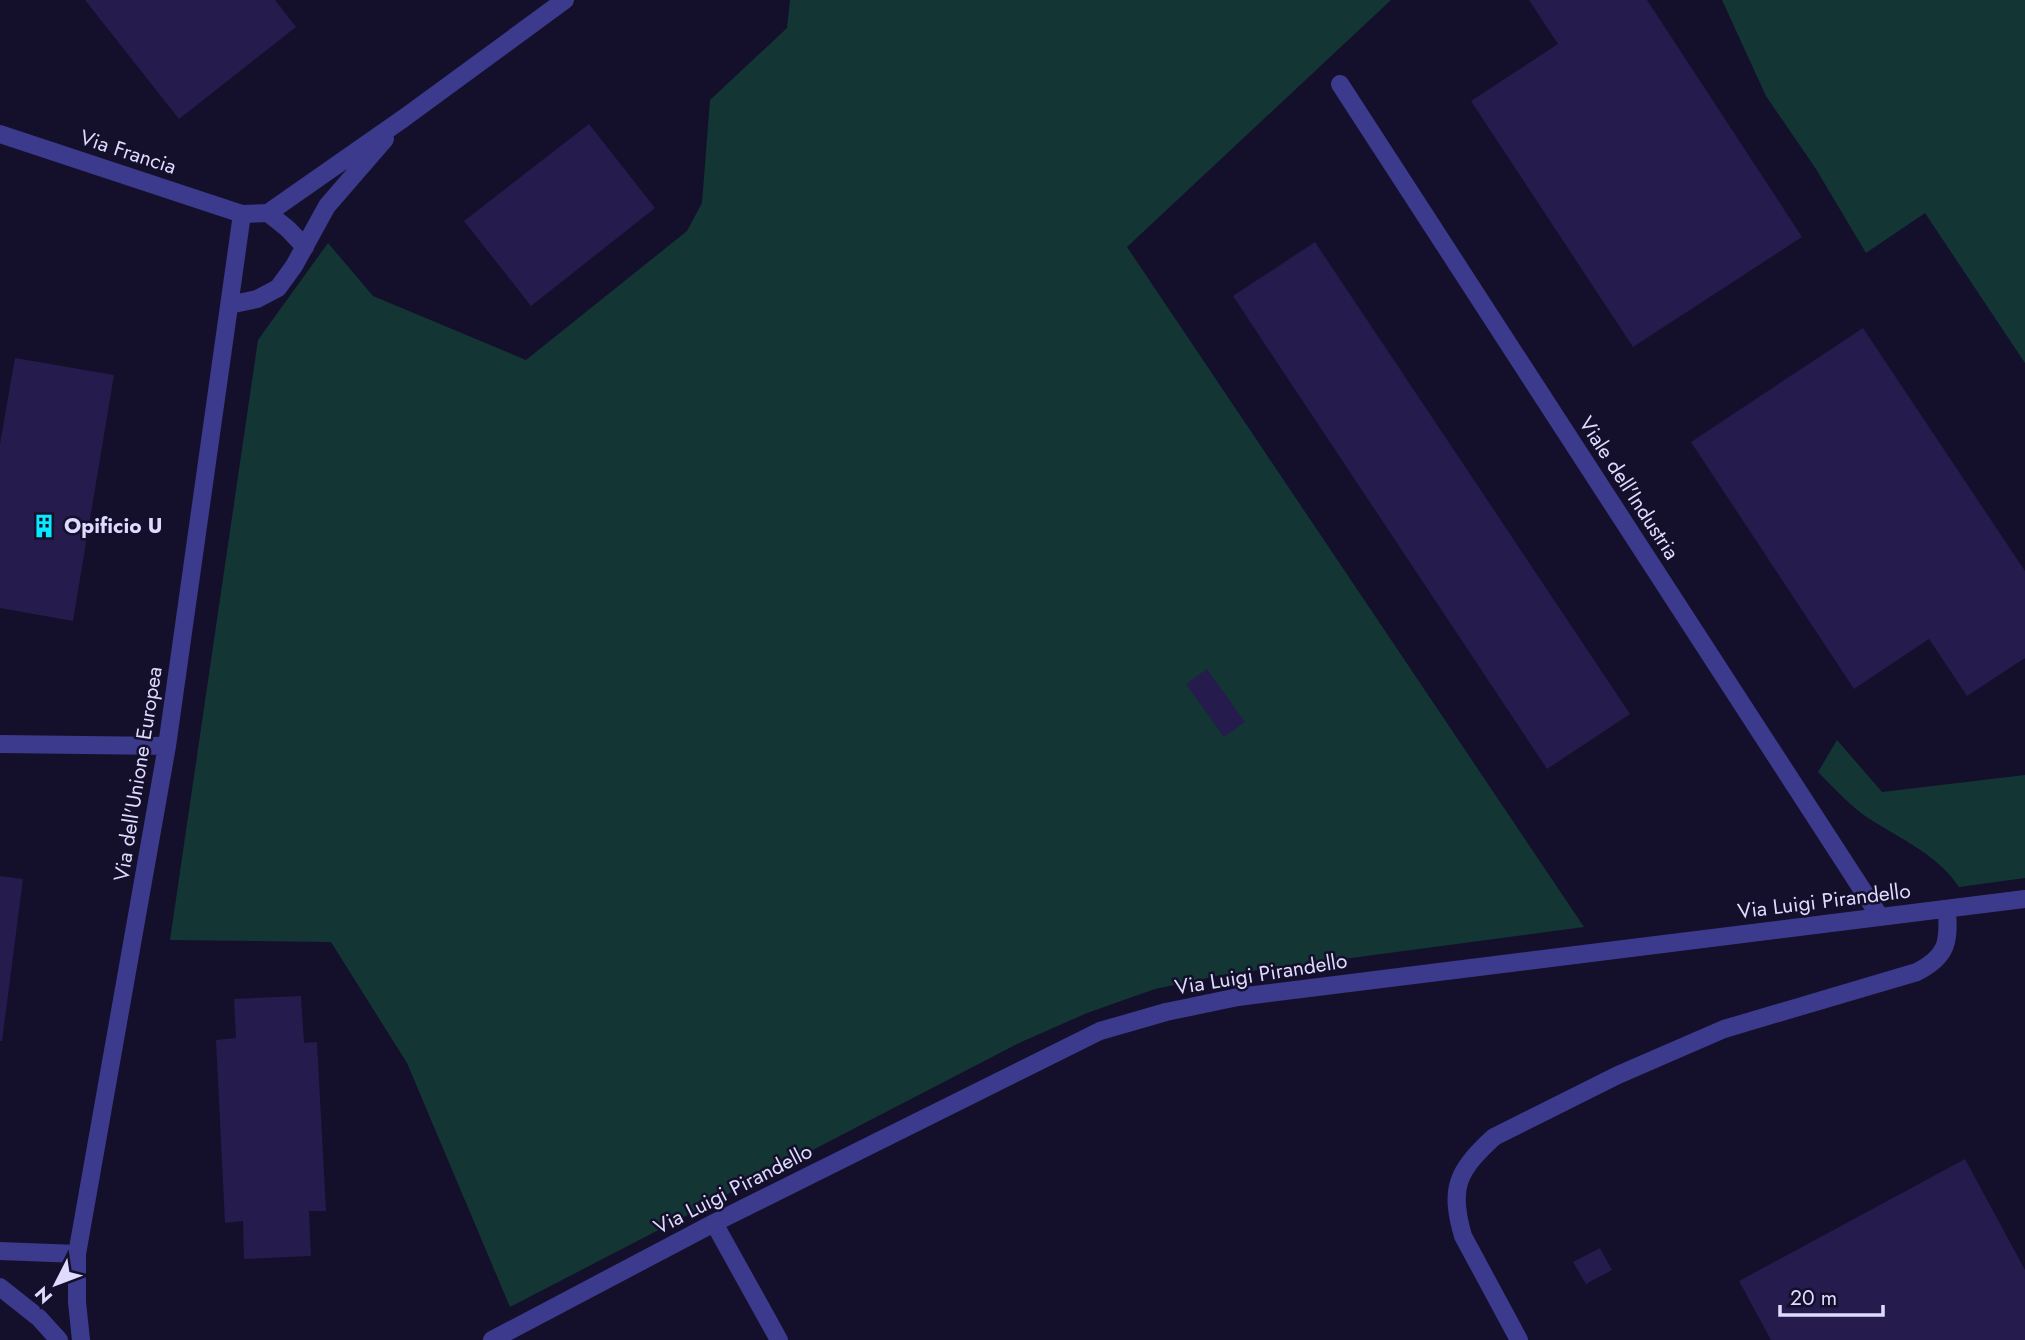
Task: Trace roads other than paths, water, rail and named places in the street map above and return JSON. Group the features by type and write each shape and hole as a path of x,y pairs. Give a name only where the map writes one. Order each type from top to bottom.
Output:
{"street":[{"path":"305,247 288,229 268,214 565,0"},
{"name":"Viale dell'Industria","path":"1340,84 1880,917"},
{"path":"229,305 257,299 278,288 305,247 327,206 404,118"},
{"name":"Via Francia","path":"0,134 242,214 268,214"},
{"name":"Via dell'Unione Europea","path":"81,1340 76,1302 77,1254 167,746 242,214"},
{"path":"0,744 167,746"},
{"name":"Via Luigi Pirandello","path":"492,1340 714,1223 1100,1031 1166,1012 1238,997 2025,899"},
{"path":"1520,1340 1463,1236 1458,1217 1455,1199 1458,1181 1477,1153 1494,1137 1618,1075 1724,1029 1917,972 1933,964 1944,950 1948,930 1947,909"},
{"path":"714,1223 779,1340"},
{"path":"0,1251 77,1254"},
{"path":"0,1287 39,1318 60,1340"}],"place":[{"name":"Opificio U","path":"44,526"}]}
